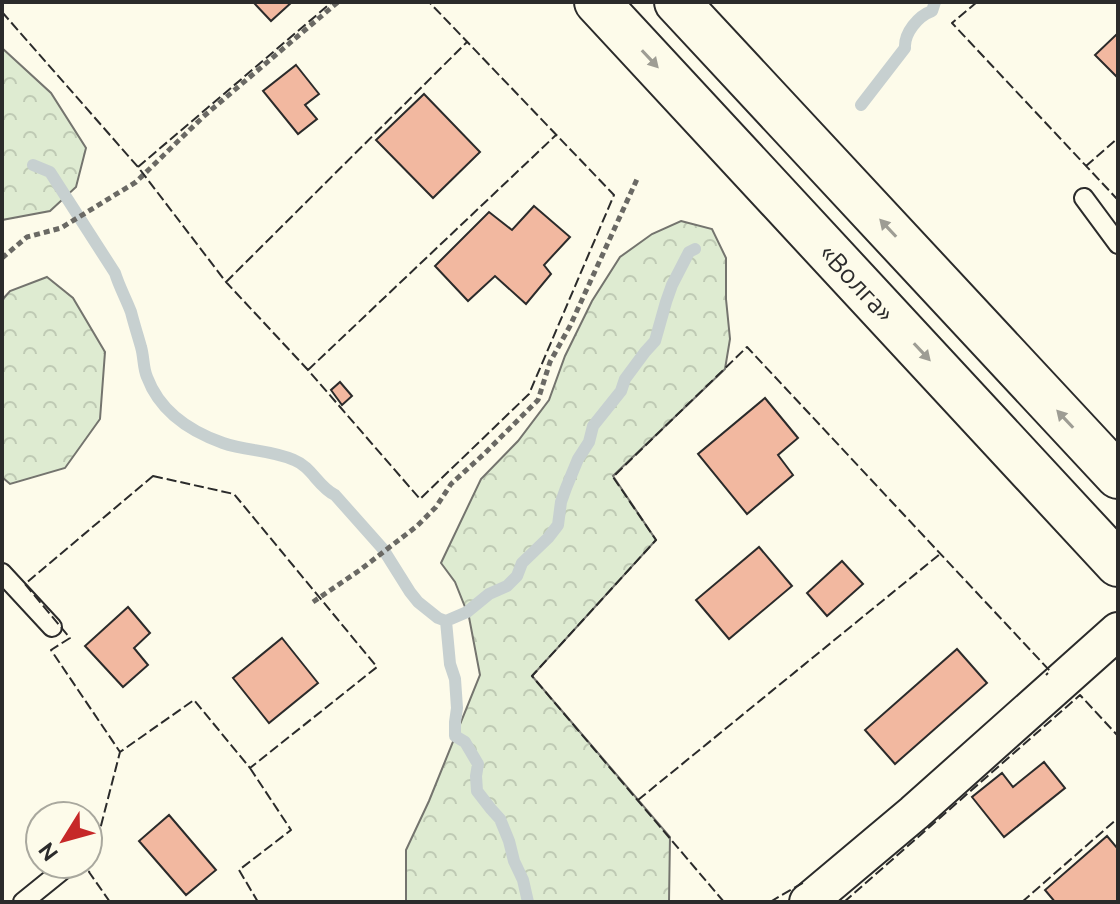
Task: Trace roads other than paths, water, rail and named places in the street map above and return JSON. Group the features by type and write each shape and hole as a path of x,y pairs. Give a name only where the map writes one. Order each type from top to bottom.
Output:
{"highway":[{"name":"«Волга»","path":"597,2 1118,564"},
{"path":"677,2 1118,476"}],"street":[{"path":"808,902 926,803 1118,631"}],"lane":[{"path":"1084,198 1118,244"},
{"path":"2,573 52,627"},
{"path":"23,902 50,880"}],"waterway":[{"path":"861,105 905,48 913,26 932,11 935,2"},
{"path":"33,165 50,172 115,273 131,312 147,377 168,410 187,426 211,438 300,463 335,495 383,549 418,602 446,621 467,612 489,594 507,586 517,576 522,563 558,525 561,502 578,459 589,442 593,426 655,341 672,285 689,252 695,249"},
{"path":"446,621 450,664 455,679 455,736 465,742 478,764 477,791 500,819 528,902"}]}
